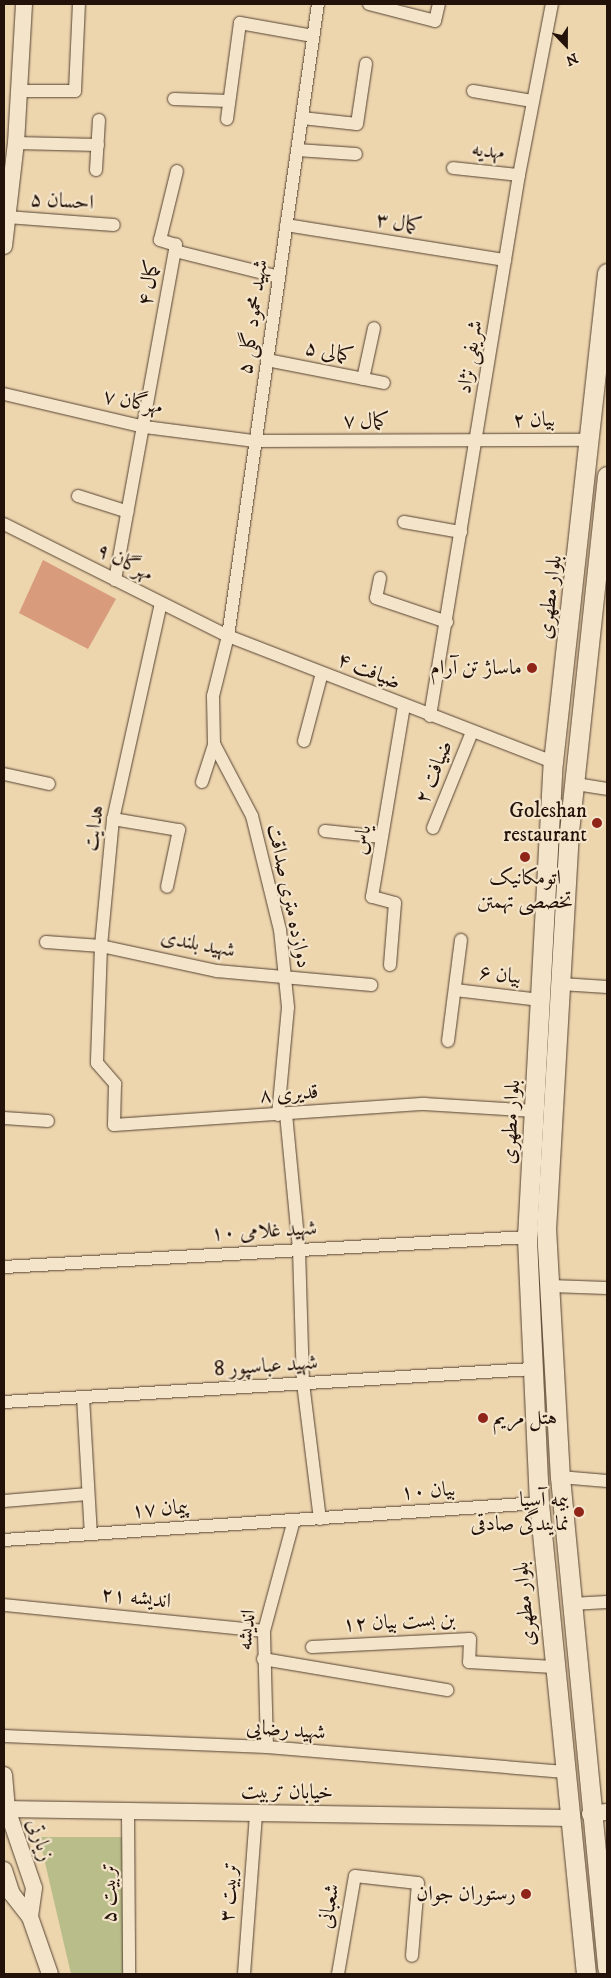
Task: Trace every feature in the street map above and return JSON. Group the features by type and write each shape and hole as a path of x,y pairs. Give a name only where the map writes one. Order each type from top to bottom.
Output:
{"main road":[{"name":"بلوار مطهری","path":"586,1974 553,1667 539,1503 531,1369 527,1237 553,762 592,440 607,273"},
{"name":"بلوار مطهری","path":"607,476 601,588 568,858 546,1228 560,1477 571,1604 599,1813 607,1968"},
{"path":"548,858 568,858"}],"street":[{"path":"4,246 16,143 24,4"},
{"path":"19,91 75,91 79,4"},
{"name":"شهید محمود گلی ۵","path":"228,636 318,4"},
{"path":"369,5 435,20 439,4"},
{"name":"شریفی نژاد","path":"430,716 477,441 519,175 552,4"},
{"path":"227,118 240,24 314,36"},
{"path":"302,118 357,124 366,64"},
{"path":"473,91 532,101"},
{"path":"174,99 230,101"},
{"path":"96,170 99,120"},
{"path":"16,143 98,145"},
{"path":"297,150 356,154"},
{"name":"مهدیه","path":"453,168 519,175"},
{"path":"175,251 176,245 160,240 177,171"},
{"name":"احسان ۵","path":"7,217 114,225"},
{"name":"کمال ۳","path":"286,225 505,260"},
{"name":"کمال ۴","path":"115,580 145,427 175,251 279,277"},
{"path":"363,379 374,328"},
{"name":"کمالی ۵","path":"267,360 384,383"},
{"name":"مهرگان ۷","path":"4,394 145,427 255,441"},
{"name":"بیان ۲","path":"477,441 592,440"},
{"name":"کمال ۷","path":"255,441 477,441"},
{"path":"78,496 128,512"},
{"path":"404,522 461,532"},
{"name":"مهرگان ۹","path":"4,524 228,636"},
{"path":"380,578 376,598 447,622"},
{"name":"هدایت","path":"97,1063 101,946 113,819 161,603"},
{"name":"ضیافت ۴","path":"228,636 404,706 553,762"},
{"name":"دوازده متری صداقت","path":"228,636 213,696 214,744 252,816 269,876 286,978 288,1007 282,1114 299,1249 303,1383 320,1519"},
{"path":"304,741 322,673"},
{"name":"یاس","path":"390,965 395,903 372,897 404,706"},
{"name":"ضیافت ۲","path":"433,828 472,732"},
{"path":"202,782 214,744"},
{"path":"4,774 49,784"},
{"path":"576,784 607,789"},
{"path":"113,819 179,830 167,887"},
{"path":"325,831 382,837"},
{"path":"448,1041 461,940"},
{"name":"شهید بلندی","path":"46,942 101,946 217,971 371,984"},
{"path":"560,984 607,987"},
{"name":"بیان ۶","path":"454,990 540,1000"},
{"name":"قدیری ۸","path":"97,1063 115,1084 114,1125 424,1104 534,1111"},
{"path":"4,1118 48,1121"},
{"name":"شهید غلامی ۱۰","path":"4,1267 527,1237"},
{"path":"550,1286 607,1288"},
{"name":"شهید عباسپور 8","path":"4,1402 531,1369"},
{"path":"83,1397 91,1534"},
{"path":"560,1477 607,1481"},
{"path":"4,1501 88,1494"},
{"name":"بیان ۱۰","path":"320,1519 539,1503"},
{"name":"پیمان ۱۷","path":"4,1540 320,1519"},
{"name":"اندیشه","path":"267,1747 264,1631 294,1520"},
{"path":"571,1604 607,1602"},
{"name":"اندیشه ۲۱","path":"4,1605 264,1631"},
{"name":"بن بست بیان ۱۲","path":"312,1646 470,1639 469,1662 553,1667"},
{"path":"264,1660 447,1690"},
{"name":"شهید رضایی","path":"4,1736 267,1747 564,1772"},
{"name":"زیارتی","path":"4,1775 6,1809 34,1888 30,1918"},
{"name":"خیابان تربیت","path":"6,1809 570,1818"},
{"name":"تربیت ۵","path":"128,1811 129,1974"},
{"name":"تربیت ۳","path":"244,1974 256,1813"},
{"name":"زیارتی","path":"4,1870 8,1894 30,1918 50,1974"},
{"name":"شعبانی","path":"338,1974 355,1876 418,1883 412,1956"}],"green space":[{"path":"39,1837 128,1837 129,1974 71,1974"}],"building":[{"path":"43,560 116,599 88,649 19,613"}],"place":[{"name":"ماساژ تن آرام","path":"532,668"},
{"name":"Goleshan restaurant","path":"597,823"},
{"name":"اتومکانیک تخصصی تهمتن","path":"525,857"},
{"name":"هتل مریم","path":"483,1418"},
{"name":"بیمه آسیا نمایندگی صادقی","path":"579,1512"},
{"name":"رستوران جوان","path":"526,1894"}]}
